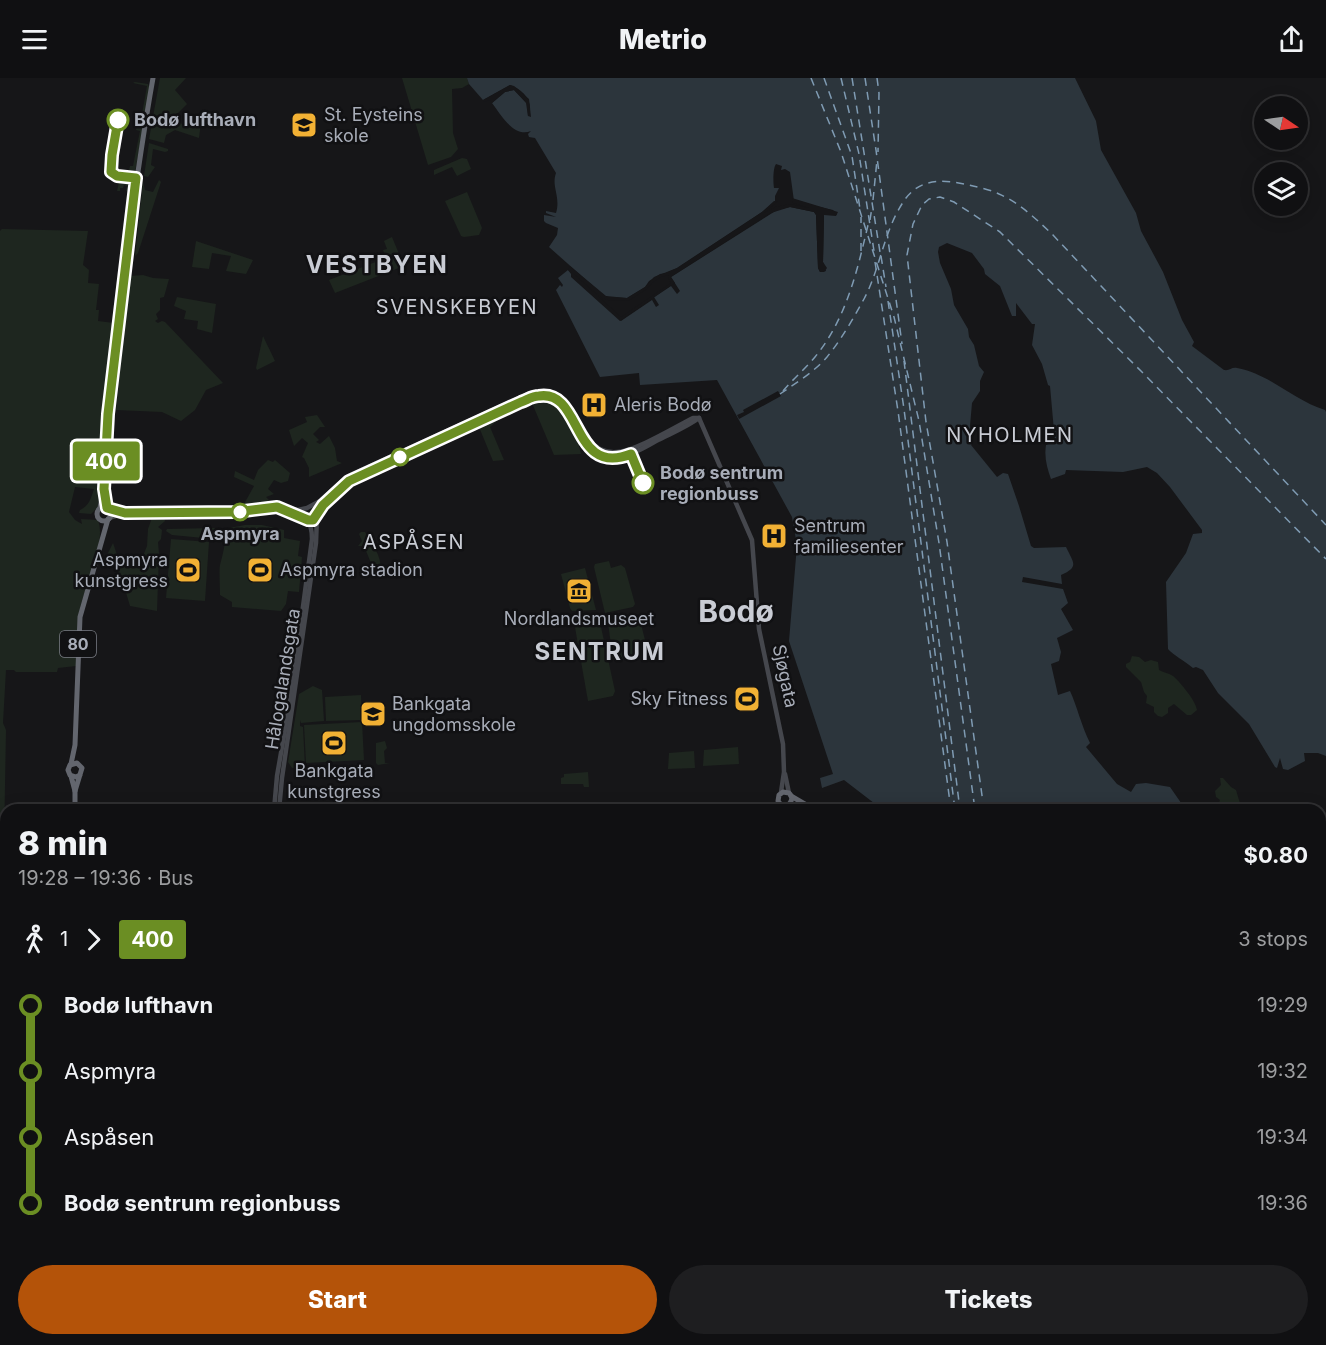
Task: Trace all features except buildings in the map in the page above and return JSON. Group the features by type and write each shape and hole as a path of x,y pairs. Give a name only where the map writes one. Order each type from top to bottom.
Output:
{"highway":[{"name":"80","path":"75,804 75,791 68,771 75,745 80,616 110,514 105,508 104,489 108,414 134,190 153,78"},
{"name":"80","path":"100,547 101,520 97,515 105,508"},
{"path":"101,520 108,518"},
{"name":"80","path":"75,745 82,770 75,791"},
{"path":"71,764 79,764"},
{"path":"71,776 80,775"},
{"path":"781,792 790,794 805,804"},
{"name":"Sjøgata","path":"779,804 777,797 781,792"},
{"name":"Sjøgata","path":"790,794 792,800 790,804"}],"street":[{"path":"309,508 348,476 538,391 550,392 562,398 570,406 592,444 608,452 624,451 693,418 699,418"},
{"path":"277,507 307,520 313,520 329,498 349,481 538,396 547,396 559,401 567,410 589,448 608,457 617,458 631,454 699,418"},
{"name":"Sjøgata","path":"699,418 751,538 759,629 783,744 784,772 781,792"},
{"path":"105,508 125,513 236,512 277,507 301,510 309,508 315,509 317,516"},
{"name":"Hålogalandsgata","path":"275,804 312,539 312,526 304,513 309,508"},
{"path":"108,518 125,513"},
{"name":"Hålogalandsgata","path":"280,804 316,543 317,516"},
{"name":"Sjøgata","path":"784,772 790,794"}],"shaded area":[{"path":"160,78 186,78 175,90 187,104 175,116 185,128 191,124 193,127 201,122 199,138 175,130 166,135 164,143 149,139"},
{"path":"402,78 467,78 469,84 462,88 452,89 453,133 458,149 451,157 428,165"},
{"path":"467,78 1075,78 1096,121 1101,150 1136,213 1141,231 1163,272 1182,320 1194,342 1192,346 1224,370 1237,368 1249,371 1326,412 1326,756 1318,753 1304,753 1305,761 1288,770 1283,769 1280,758 1277,768 1275,767 1249,724 1218,693 1203,670 1193,668 1168,649 1166,582 1186,553 1193,534 1202,533 1202,530 1170,487 1157,473 1147,467 1123,472 1066,470 1065,474 1051,479 1045,454 1046,445 1055,442 1050,386 1032,345 1035,324 1032,324 1016,303 1016,316 1012,316 1000,286 985,274 972,253 947,243 939,247 940,263 951,289 954,305 968,329 979,366 984,372 980,381 980,391 972,403 970,426 973,442 971,445 997,477 1003,473 1008,474 1031,546 1034,548 1066,547 1073,560 1073,567 1061,575 1062,584 1023,577 1022,582 1063,589 1068,603 1061,609 1073,630 1057,638 1061,652 1059,661 1051,664 1058,695 1070,691 1090,743 1086,747 1117,784 1131,792 1136,784 1146,783 1170,787 1182,804 875,804 844,780 822,788 820,778 833,774 789,641 797,545 792,517 717,380 640,385 639,373 600,377 556,290 563,285 558,278 568,270 621,321 652,300 656,307 659,305 654,297 671,286 677,294 680,291 671,277 777,210 790,207 814,212 816,215 818,268 820,272 823,272 826,271 823,262 824,215 837,215 833,210 794,201 790,172 785,169 781,170 782,166 776,164 774,188 779,188 775,201 762,212 677,268 649,281 645,287 627,298 608,297 549,247 557,235 558,228 546,223 544,215 556,217 546,211 556,213 556,173 535,138 529,137 528,134 531,131 519,131 508,124 492,103 505,92 514,90 527,103 528,116 530,106 526,97 510,85 483,100 469,84"},
{"path":"133,83 148,84 150,89 135,172 130,176 120,173 128,174 130,166 133,166 140,131 136,130 137,125 140,125 147,86"},
{"path":"149,143 168,149 168,151 153,149 151,165 155,167 148,177 144,176"},
{"path":"462,158 467,159 471,169 457,176 452,167 434,175 434,170"},
{"path":"120,178 130,182 132,190 120,293 117,297 129,192 126,191 127,186 124,185 120,191 117,191"},
{"path":"159,180 161,182 138,253 135,256 143,182 145,190 153,192"},
{"path":"467,192 482,228 479,235 464,237 461,236 445,201"},
{"path":"2,229 88,231 83,265 89,270 88,283 99,284 96,310 99,310 98,321 114,323 116,304 118,307 102,488 98,507 91,514 79,513 86,506 94,489 75,487 69,512 75,520 82,524 81,519 98,520 100,530 97,553 79,614 76,666 58,668 57,672 6,670 3,723 6,730 5,804 0,804 0,231"},
{"path":"392,237 404,266 335,293 329,280 386,258 383,250 387,249 384,241"},
{"path":"196,241 253,260 246,274 226,271 231,256 212,253 209,269 192,267"},
{"path":"143,275 169,279 164,297 160,298 160,310 156,314 158,319 155,321 165,322 223,383 206,390 195,410 181,421 162,412 116,410 130,276"},
{"path":"177,297 216,304 212,333 197,329 198,321 184,319 186,311 174,306"},
{"path":"263,336 275,361 257,370 256,368"},
{"path":"545,400 558,407 567,418 580,444 581,454 554,455 532,403"},
{"path":"317,415 325,427 320,427 313,434 319,440 316,442 320,444 329,436 335,448 337,461 342,463 309,477 309,468 302,457 308,443 302,438 294,446 289,430 307,422 305,417"},
{"path":"498,417 499,419 490,427 504,460 493,461 479,427"},
{"path":"268,460 273,462 275,460 290,473 288,481 281,483 274,480 268,489 274,494 266,497 269,500 268,503 244,504 254,486 234,477 235,471 254,480 258,470"},
{"path":"152,518 164,518 165,521 158,527 162,530 161,539 158,542 157,611 130,606 122,579 107,555 113,543 118,558 124,556 141,561 147,546 148,529"},
{"name":"Aspmyra stadion","path":"262,525 284,530 284,538 300,541 298,556 302,557 299,592 288,591 286,604 281,611 232,607 232,602 220,595 220,565 225,541 229,537 229,528"},
{"path":"215,528 214,539 172,535 166,531 167,529"},
{"path":"365,532 376,550 381,571 373,568 364,546 358,546 362,541 359,534"},
{"name":"Aspmyra kunstgress","path":"171,539 209,542 205,601 166,598"},
{"path":"609,561 611,568 621,565 625,568 635,604 633,607 605,613 594,567 595,564"},
{"path":"585,568 596,610 572,611 561,574"},
{"path":"576,614 599,618 615,691 613,696 588,701 573,616"},
{"path":"639,616 648,652 617,660 611,645 608,623"},
{"path":"1132,656 1139,657 1145,662 1151,660 1158,662 1159,670 1176,679 1191,697 1197,710 1187,715 1174,704 1168,708 1168,713 1162,717 1158,716 1154,712 1154,707 1146,703 1147,696 1141,682 1126,667"},
{"path":"313,686 322,690 324,721 301,723 300,720 300,726 303,727 305,767 292,768 288,762 299,694"},
{"path":"361,695 362,720 326,721 325,697"},
{"name":"Bankgata kunstgress","path":"362,722 364,760 306,763 304,725"},
{"path":"385,741 387,748 384,751 385,763 390,763 378,765 376,763 376,743"},
{"path":"738,747 739,764 703,766 704,750"},
{"path":"694,751 695,768 668,769 669,753"},
{"path":"588,772 589,787 584,787 583,784 561,784 564,774"},
{"path":"1220,778 1223,778 1236,790 1240,804 1219,804 1220,800 1216,797 1215,791 1221,785"}],"pier":[{"path":"510,85 529,99 531,117 528,116 526,103 514,90 505,92 492,103 491,100 483,102"},
{"path":"792,198 838,212 836,216 824,215 823,262 827,268 824,272 820,272 818,268 816,215 814,212 790,207 771,213 671,277 675,283 620,321 571,277 568,270 570,266 606,296 627,298 645,287 654,277 677,268 762,212 774,201 778,201 764,213 775,207 790,204 809,208 793,203","holes":["574,274 602,298 628,301 661,277 669,275 671,283 621,317"]},
{"path":"778,391 781,396 739,419 737,415 744,412 743,410"}],"ferry route":[{"path":"811,78 841,152 894,317 919,421 939,543 974,804"},
{"path":"824,78 852,156 860,209"},
{"path":"841,78 859,154 874,251"},
{"path":"852,78 880,252"},
{"path":"865,78 902,344"},
{"path":"877,78 878,152"},
{"path":"873,200 877,160"},
{"path":"780,394 816,368 842,336 870,287 893,222 906,198 913,191 928,183 946,181 986,189 1014,202 1053,235 1326,525"},
{"path":"983,804 947,542 926,422 907,255 913,224 922,205 929,199 940,197 954,202 1000,232 1326,559"},
{"path":"870,220 872,207"},
{"path":"861,217 861,251"},
{"path":"783,391 815,357 835,327 855,277 868,225"},
{"path":"881,256 886,287"},
{"path":"875,262 898,411 950,804"},
{"path":"888,301 954,804"},
{"path":"904,361 959,804"}],"bus line":[{"name":"400","path":"118,120 111,172 117,176 136,178 108,414 104,489 107,508 125,513 236,512 277,507 310,521 316,518 323,505 338,489 349,481 541,395 562,403 580,436 593,452 617,458 631,454 643,483"}],"place":[{"name":"Bodø lufthavn","path":"118,120"},
{"name":"St. Eysteins skole","path":"304,125"},
{"name":"Aleris Bodø","path":"594,405"},
{"name":"Bodø sentrum regionbuss","path":"643,483"},
{"name":"Aspmyra","path":"240,512"},
{"name":"Sentrum familiesenter","path":"774,536"},
{"name":"Aspmyra kunstgress","path":"188,570"},
{"name":"Aspmyra stadion","path":"260,570"},
{"name":"Nordlandsmuseet","path":"579,591"},
{"name":"Sky Fitness","path":"747,699"},
{"name":"Bankgata ungdomsskole","path":"373,714"},
{"name":"Bankgata kunstgress","path":"334,743"}],"district":[{"name":"VESTBYEN","path":"377,265"},
{"name":"SVENSKEBYEN","path":"457,307"},
{"name":"NYHOLMEN","path":"1010,435"},
{"name":"ASPÅSEN","path":"414,542"},
{"name":"Bodø","path":"736,612"},
{"name":"SENTRUM","path":"600,652"}]}
